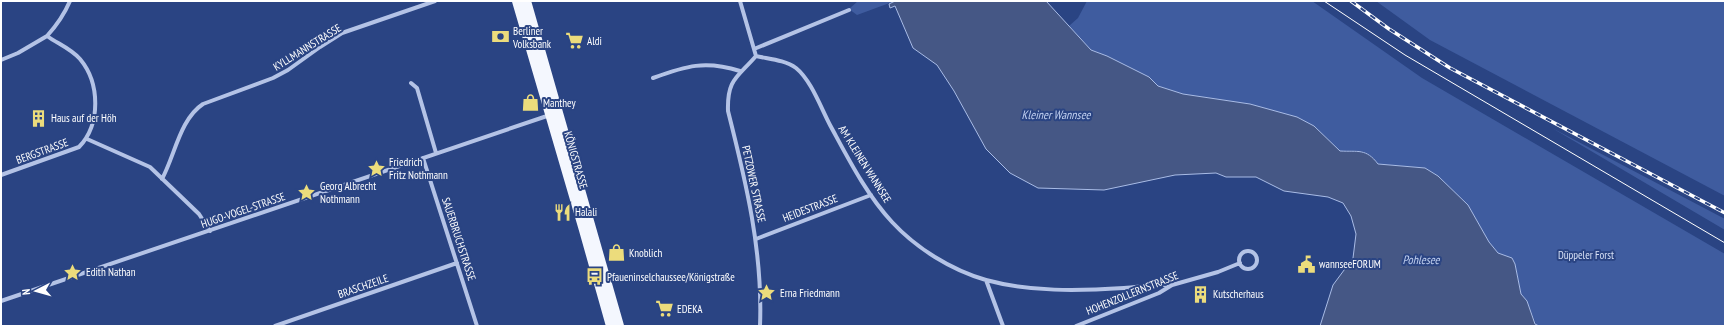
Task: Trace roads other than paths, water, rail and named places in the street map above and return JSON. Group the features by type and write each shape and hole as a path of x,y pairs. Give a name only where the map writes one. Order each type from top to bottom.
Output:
{"main road":[{"name":"KÖNIGSTRASSE","path":"517,1 620,326"},
{"name":"KÖNIGSTRASSE","path":"526,1 554,114 611,326"}],"street":[{"path":"1,60 18,53 47,36 66,11 70,1"},
{"name":"KYLLMANNSTRASSE","path":"162,179 169,166 187,118 194,110 203,104 273,78 288,70 320,47 342,34 435,1"},
{"path":"740,1 756,56"},
{"path":"754,49 849,10"},
{"path":"47,36 67,47 80,59 90,74 96,106 87,139 150,168 199,214 210,231"},
{"name":"PETZOWER STRASSE","path":"756,56 740,71 730,87 728,111 748,192 756,239 760,286 760,326"},
{"name":"AM KLEINEN WANNSEE","path":"756,56 785,63 796,68 807,80 848,158 871,195 891,222 912,240 958,270 986,280 1054,290 1084,290 1158,284 1172,285"},
{"path":"653,78 688,66 707,64 725,66 740,71"},
{"path":"411,83 417,88 436,153"},
{"name":"HUGO-VOGEL-STRASSE","path":"1,301 554,114"},
{"name":"BERGSTRASSE","path":"1,175 79,147 87,139"},
{"name":"SAUERBRUCHSTRASSE","path":"423,158 477,326"},
{"name":"HEIDESTRASSE","path":"756,239 871,195"},
{"name":"HOHENZOLLERNSTRASSE","path":"1245,252 1251,252 1257,258 1257,263 1253,268 1247,269 1240,263 1241,255 1245,252"},
{"name":"BRASCHZEILE","path":"275,326 457,263"},
{"name":"HOHENZOLLERNSTRASSE","path":"1076,326 1159,293 1172,285 1218,272 1240,263"},
{"path":"986,280 1003,326"}],"water":[{"name":"Kleiner Wannsee","path":"895,1 1046,1 1091,50 1107,56 1149,77 1158,86 1183,94 1250,104 1297,117 1314,126 1340,151 1357,151 1365,153 1370,155 1378,164 1425,168 1438,176 1468,205 1489,242 1498,253 1512,258 1515,264 1521,294 1527,301 1535,324 1539,326 1320,326 1333,285 1353,258 1356,234 1351,216 1343,203 1328,197 1284,191 1256,177 1226,177 1216,173 1175,175 1104,190 1038,188 1010,173 986,149 954,91 937,65 913,48 895,6 890,8 889,4"}],"tram line":[{"path":"1324,1 1405,55 1725,243"}],"railway":[{"path":"1351,1 1389,29 1450,68 1725,213"}],"place":[{"name":"Berliner Volksbank","path":"500,37"},
{"name":"Aldi","path":"574,41"},
{"name":"Manthey","path":"530,103"},
{"name":"Haus auf der Höh","path":"38,118"},
{"name":"Friedrich Fritz Nothmann","path":"376,168"},
{"name":"Georg Albrecht Nothmann","path":"307,192"},
{"name":"Halali","path":"562,212"},
{"name":"Knoblich","path":"616,253"},
{"name":"wannseeFORUM","path":"1306,264"},
{"name":"Edith Nathan","path":"73,272"},
{"name":"Pfaueninselchaussee/Königstraße","path":"594,277"},
{"name":"Erna Friedmann","path":"767,293"},
{"name":"Kutscherhaus","path":"1200,294"},
{"name":"EDEKA","path":"664,309"}],"park label":[{"name":"Düppeler Forst","path":"1586,255"}],"water label":[{"name":"Pohlesee","path":"1421,259"}]}
